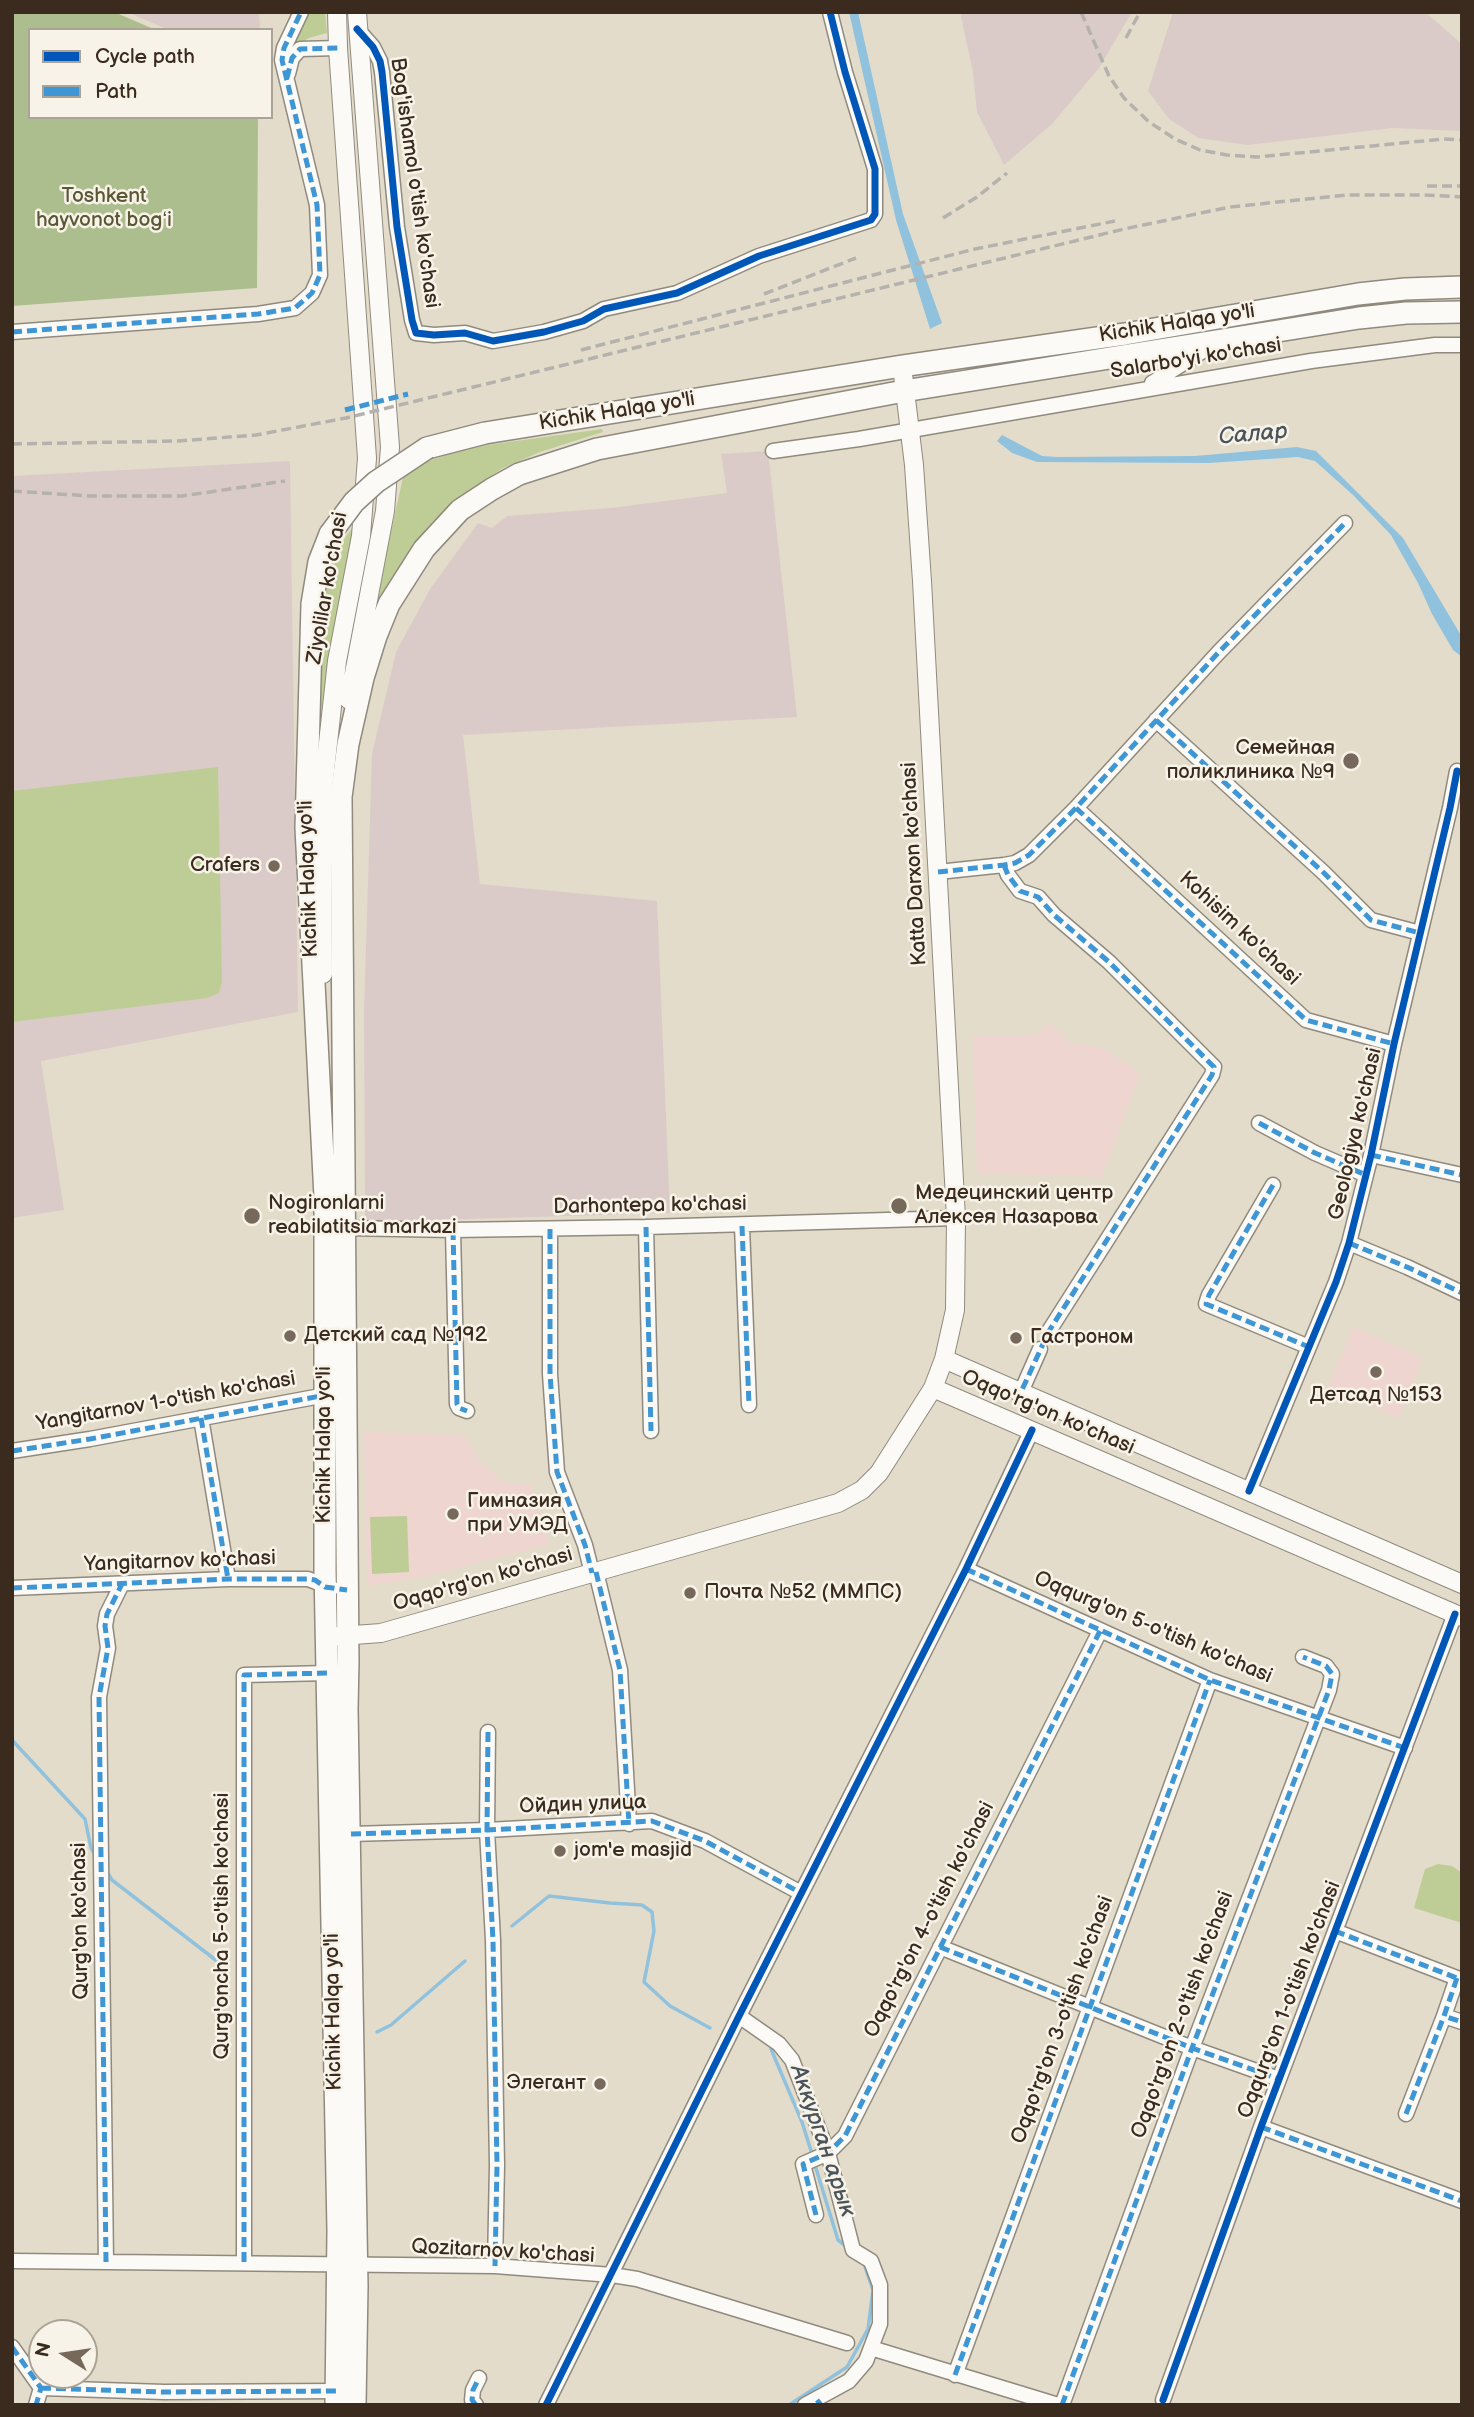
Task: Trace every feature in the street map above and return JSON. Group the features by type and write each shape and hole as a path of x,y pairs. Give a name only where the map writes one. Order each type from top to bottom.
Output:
{"highway":[{"name":"Kichik Halqa yo'li","path":"355,2405 347,2264 328,1673 347,1590 334,1228 324,1172 307,873 306,783 312,604 319,562 330,534 364,492 388,472 427,448 485,433 902,366 1125,334 1370,293 1458,287"},
{"path":"1458,287 1458,312"},
{"name":"Kichik Halqa yo'li","path":"336,2398 347,2264 351,1834 347,1709 337,1636 325,1587 326,1395 334,1228 342,780 352,720 363,678 389,604 433,537 460,510 519,474 597,449 904,391 1359,318 1458,312"}],"main road":[{"name":"Ziyolilar ko'chasi","path":"324,1172 322,798 336,672 362,536 367,477 337,12"},
{"name":"Ziyolilar ko'chasi","path":"342,780 354,668 381,535 389,467 357,20"},
{"path":"349,203 372,201"},
{"name":"Katta Darxon ko'chasi","path":"902,366 914,465 922,581 956,1218 957,1293 953,1326 933,1388"},
{"name":"Oqqo'rg'on ko'chasi","path":"944,1359 1462,1584"},
{"name":"Oqqo'rg'on ko'chasi","path":"337,1636 381,1633 826,1507 869,1485 933,1388 1334,1562 1460,1610"},
{"path":"1334,1562 1346,1533"}],"street":[{"path":"12,332 258,314 295,307 313,293 320,275 317,205 282,60 284,48 301,12"},
{"name":"Bog'ishamol o'tish ko'chasi","path":"357,20 380,61 397,227 416,333 465,333 493,341 544,332 583,321 604,309 677,293 759,256 871,220 875,214 875,169 830,12"},
{"path":"286,82 292,58 300,49 338,48"},
{"path":"1145,388 1218,342"},
{"name":"Salarbo'yi ko'chasi","path":"773,450 859,439 1145,388 1360,354 1435,345 1462,345"},
{"path":"938,872 1016,863 1029,855 1076,808 1218,653 1345,523"},
{"path":"1156,720 1324,873 1371,920 1420,933"},
{"name":"Geologiya ko'chasi","path":"1249,1491 1336,1282 1349,1244 1420,933 1456,810 1457,771"},
{"name":"Kohisim ko'chasi","path":"1076,808 1306,1020 1394,1044"},
{"path":"1004,865 1020,891 1038,897 1054,915 1109,962 1214,1066 1212,1074 1049,1331"},
{"path":"1259,1123 1315,1153 1366,1175"},
{"path":"1371,1155 1462,1175"},
{"path":"1273,1185 1206,1304 1309,1347"},
{"name":"Darhontepa ko'chasi","path":"334,1228 453,1230 743,1226 956,1218"},
{"path":"743,1226 749,1405"},
{"path":"646,1227 651,1432"},
{"path":"550,1229 551,1374 557,1472 594,1573 620,1670 629,1824"},
{"path":"453,1230 457,1404 459,1408 467,1411"},
{"path":"1349,1244 1462,1293"},
{"path":"1021,1392 1040,1349"},
{"name":"Yangitarnov 1-o'tish ko'chasi","path":"12,1451 326,1395"},
{"path":"201,1418 228,1579"},
{"path":"546,2405 1032,1430"},
{"name":"Oqqurg'on 5-o'tish ko'chasi","path":"965,1569 1210,1680 1405,1748"},
{"name":"Yangitarnov ko'chasi","path":"12,1588 228,1579 307,1579 315,1580 325,1587 347,1590"},
{"name":"Qurg'on ko'chasi","path":"106,2262 99,1697 108,1648 105,1626 107,1614 122,1584"},
{"name":"Oqqurg'on 1-o'tish ko'chasi","path":"1163,2400 1279,2079 1460,1610"},
{"name":"Oqqo'rg'on 4-o'tish ko'chasi","path":"818,2157 845,2136 1100,1631"},
{"name":"Oqqo'rg'on 2-o'tish ko'chasi","path":"1060,2405 1192,2048 1329,1690 1332,1674 1326,1666 1303,1657"},
{"name":"Qurg'oncha 5-o'tish ko'chasi","path":"244,2262 244,1675 328,1673"},
{"name":"Oqqo'rg'on 3-o'tish ko'chasi","path":"955,2375 1210,1680"},
{"path":"488,1732 487,1830 493,1940 497,2151 495,2266"},
{"name":"Ойдин улица","path":"351,1834 652,1821 705,1841 801,1893"},
{"name":"Oqqurg'on 1-o'tish ko'chasi","path":"1335,1931 1459,1979"},
{"path":"940,1947 1192,2048 1279,2079"},
{"path":"1406,2114 1459,1979"},
{"path":"739,2016 779,2044 792,2060 818,2157 853,2250 872,2261 880,2285 880,2325 866,2361 849,2381 814,2403"},
{"path":"1444,2016 1462,2022"},
{"name":"Oqqurg'on 1-o'tish ko'chasi","path":"1261,2127 1462,2201"},
{"path":"816,2215 803,2166 818,2157"},
{"name":"Qozitarnov ko'chasi","path":"12,2261 495,2266 612,2275 637,2279 847,2343"},
{"path":"12,2347 28,2370"},
{"path":"871,2348 1060,2405"},
{"path":"477,2405 472,2400 479,2378"},
{"path":"53,2389 162,2398 336,2398"}],"shaded area":[{"path":"127,12 259,12 259,28 164,28"},
{"path":"960,12 1132,12 1099,68 1052,124 1004,165 977,112 973,72"},
{"path":"1173,12 1425,12 1462,44 1462,131 1393,128 1248,145 1198,138 1169,119 1148,91"},
{"path":"768,451 797,717 463,735 480,884 657,901 670,1213 365,1222 364,1011 372,754 396,652 430,589 478,523 492,528 507,516 611,508 727,493 721,454"},
{"path":"290,461 298,1012 41,1061 64,1210 12,1218 12,476"},
{"path":"1050,1023 1069,1042 1103,1048 1140,1073 1102,1177 977,1173 973,1036 1036,1035"},
{"name":"Детсад №153","path":"1353,1327 1423,1358 1399,1418 1328,1387"},
{"name":"Гимназия при УМЭД","path":"364,1432 464,1435 478,1459 506,1484 530,1484 549,1544 423,1577 367,1586"}],"green space":[{"name":"Toshkent hayvonot bogʻi","path":"12,12 114,12 151,28 28,28 28,119 258,119 257,288 12,306"},
{"path":"307,12 325,12 327,33 309,38 296,46 286,59"},
{"path":"602,429 603,432 540,452 503,468 454,500 427,528 406,557 371,621 404,473 433,459 473,447"},
{"path":"355,524 334,634 320,735 324,601 333,560"},
{"path":"218,767 222,981 219,993 207,998 12,1022 12,791"},
{"path":"407,1516 409,1572 372,1574 370,1517"},
{"path":"1438,1864 1452,1866 1462,1873 1462,1923 1414,1908 1425,1869"}],"water":[{"path":"849,12 858,12 903,214 942,323 930,329 896,220"},
{"name":"Салар","path":"1002,435 1042,456 1058,457 1195,456 1297,447 1316,451 1403,538 1462,637 1462,657 1453,650 1432,614 1391,535 1353,495 1315,461 1298,457 1209,463 1037,462 1012,453 997,441"}],"waterway":[{"name":"Аккурган арык","path":"12,1740 85,1819 95,1855"},
{"name":"Аккурган арык","path":"106,1870 112,1880 226,1968"},
{"name":"Аккурган арык","path":"512,1926 549,1896 642,1905 652,1912 654,1931 644,1982 670,2006 710,2028"},
{"name":"Аккурган арык","path":"377,2032 391,2025 465,1961"},
{"name":"Аккурган арык","path":"771,2049 802,2122 812,2154"},
{"name":"Аккурган арык","path":"814,2162 838,2240 847,2247"},
{"name":"Аккурган арык","path":"789,2405 847,2367 868,2329 873,2290 863,2261"}],"railway":[{"path":"1081,12 1109,76 1124,98 1149,122 1175,139 1200,150 1257,157 1444,139 1462,140"},
{"path":"1126,38 1140,12"},
{"path":"943,218 977,197 1007,173"},
{"path":"1427,186 1462,186"},
{"path":"12,444 178,441 256,435 346,418 1124,229 1230,207 1346,195 1462,197"},
{"path":"581,350 975,249 1115,221"},
{"path":"764,294 856,258"},
{"path":"12,491 90,496 182,496 285,481"}],"marked path":[{"path":"12,332 258,314 295,308 312,293 320,275 317,205 282,60 284,48 301,12"},
{"path":"287,78 292,58 300,49 338,48"},
{"path":"345,410 408,394"},
{"path":"938,872 1015,863 1029,855 1076,808 1218,653 1345,523"},
{"path":"1156,720 1324,873 1371,920 1420,933"},
{"path":"1076,808 1306,1020 1394,1044"},
{"path":"1004,865 1020,891 1038,897 1054,915 1109,962 1214,1067 1212,1075 1049,1331 1021,1392"},
{"path":"1259,1123 1315,1153 1366,1175"},
{"path":"1371,1155 1462,1175"},
{"path":"1273,1185 1206,1304 1309,1347"},
{"path":"742,1226 749,1405"},
{"path":"646,1227 651,1431"},
{"path":"550,1229 550,1374 557,1472 585,1545 592,1573"},
{"path":"453,1230 457,1404 459,1408 467,1411"},
{"path":"1349,1243 1462,1293"},
{"path":"12,1451 326,1395"},
{"path":"201,1418 228,1579"},
{"path":"966,1569 1210,1680 1405,1748"},
{"path":"596,1572 620,1670 629,1824"},
{"path":"12,1588 228,1579 308,1579 325,1587 347,1590"},
{"path":"106,2262 99,1697 108,1648 105,1626 107,1614 122,1584"},
{"path":"816,2215 803,2164 828,2153 845,2136 1100,1631"},
{"path":"1062,2405 1192,2048 1329,1690 1332,1674 1326,1666 1303,1657"},
{"path":"244,2262 244,1675 328,1673"},
{"path":"955,2375 1210,1680"},
{"path":"488,1732 487,1830 493,1940 497,2165 495,2266"},
{"path":"351,1834 652,1821 705,1841 801,1893"},
{"path":"1335,1931 1462,1980"},
{"path":"940,1947 1192,2048 1279,2079"},
{"path":"1457,1978 1444,2016 1462,2022"},
{"path":"1406,2114 1444,2016"},
{"path":"1261,2127 1462,2201"},
{"path":"12,2347 41,2388 36,2405"},
{"path":"476,2405 472,2400 473,2390 479,2378"},
{"path":"72,2389 164,2392 336,2391"},
{"path":"817,2400 821,2405"}],"cycle path":[{"path":"357,29 373,47 380,61 397,227 416,333 465,333 493,341 544,332 583,321 604,309 677,293 759,256 871,220 875,214 875,169 845,72 830,12"},
{"path":"1249,1491 1336,1282 1349,1243 1457,771"},
{"path":"546,2405 739,2016 966,1569 1032,1430"},
{"path":"1163,2400 1261,2127 1455,1614"}],"place":[{"name":"Семейная поликлиника №9","path":"1351,761"},
{"name":"Crafers","path":"274,866"},
{"name":"Медецинский центр Алексея Назарова","path":"899,1206"},
{"name":"Nogironlarni reabilatitsia markazi","path":"252,1216"},
{"name":"Детский сад №192","path":"290,1336"},
{"name":"Гастроном","path":"1016,1338"},
{"name":"Детсад №153","path":"1376,1372"},
{"name":"Гимназия при УМЭД","path":"453,1514"},
{"name":"Почта №52 (ММПС)","path":"690,1593"},
{"name":"jom'e masjid","path":"560,1851"},
{"name":"Элегант","path":"600,2084"}]}
